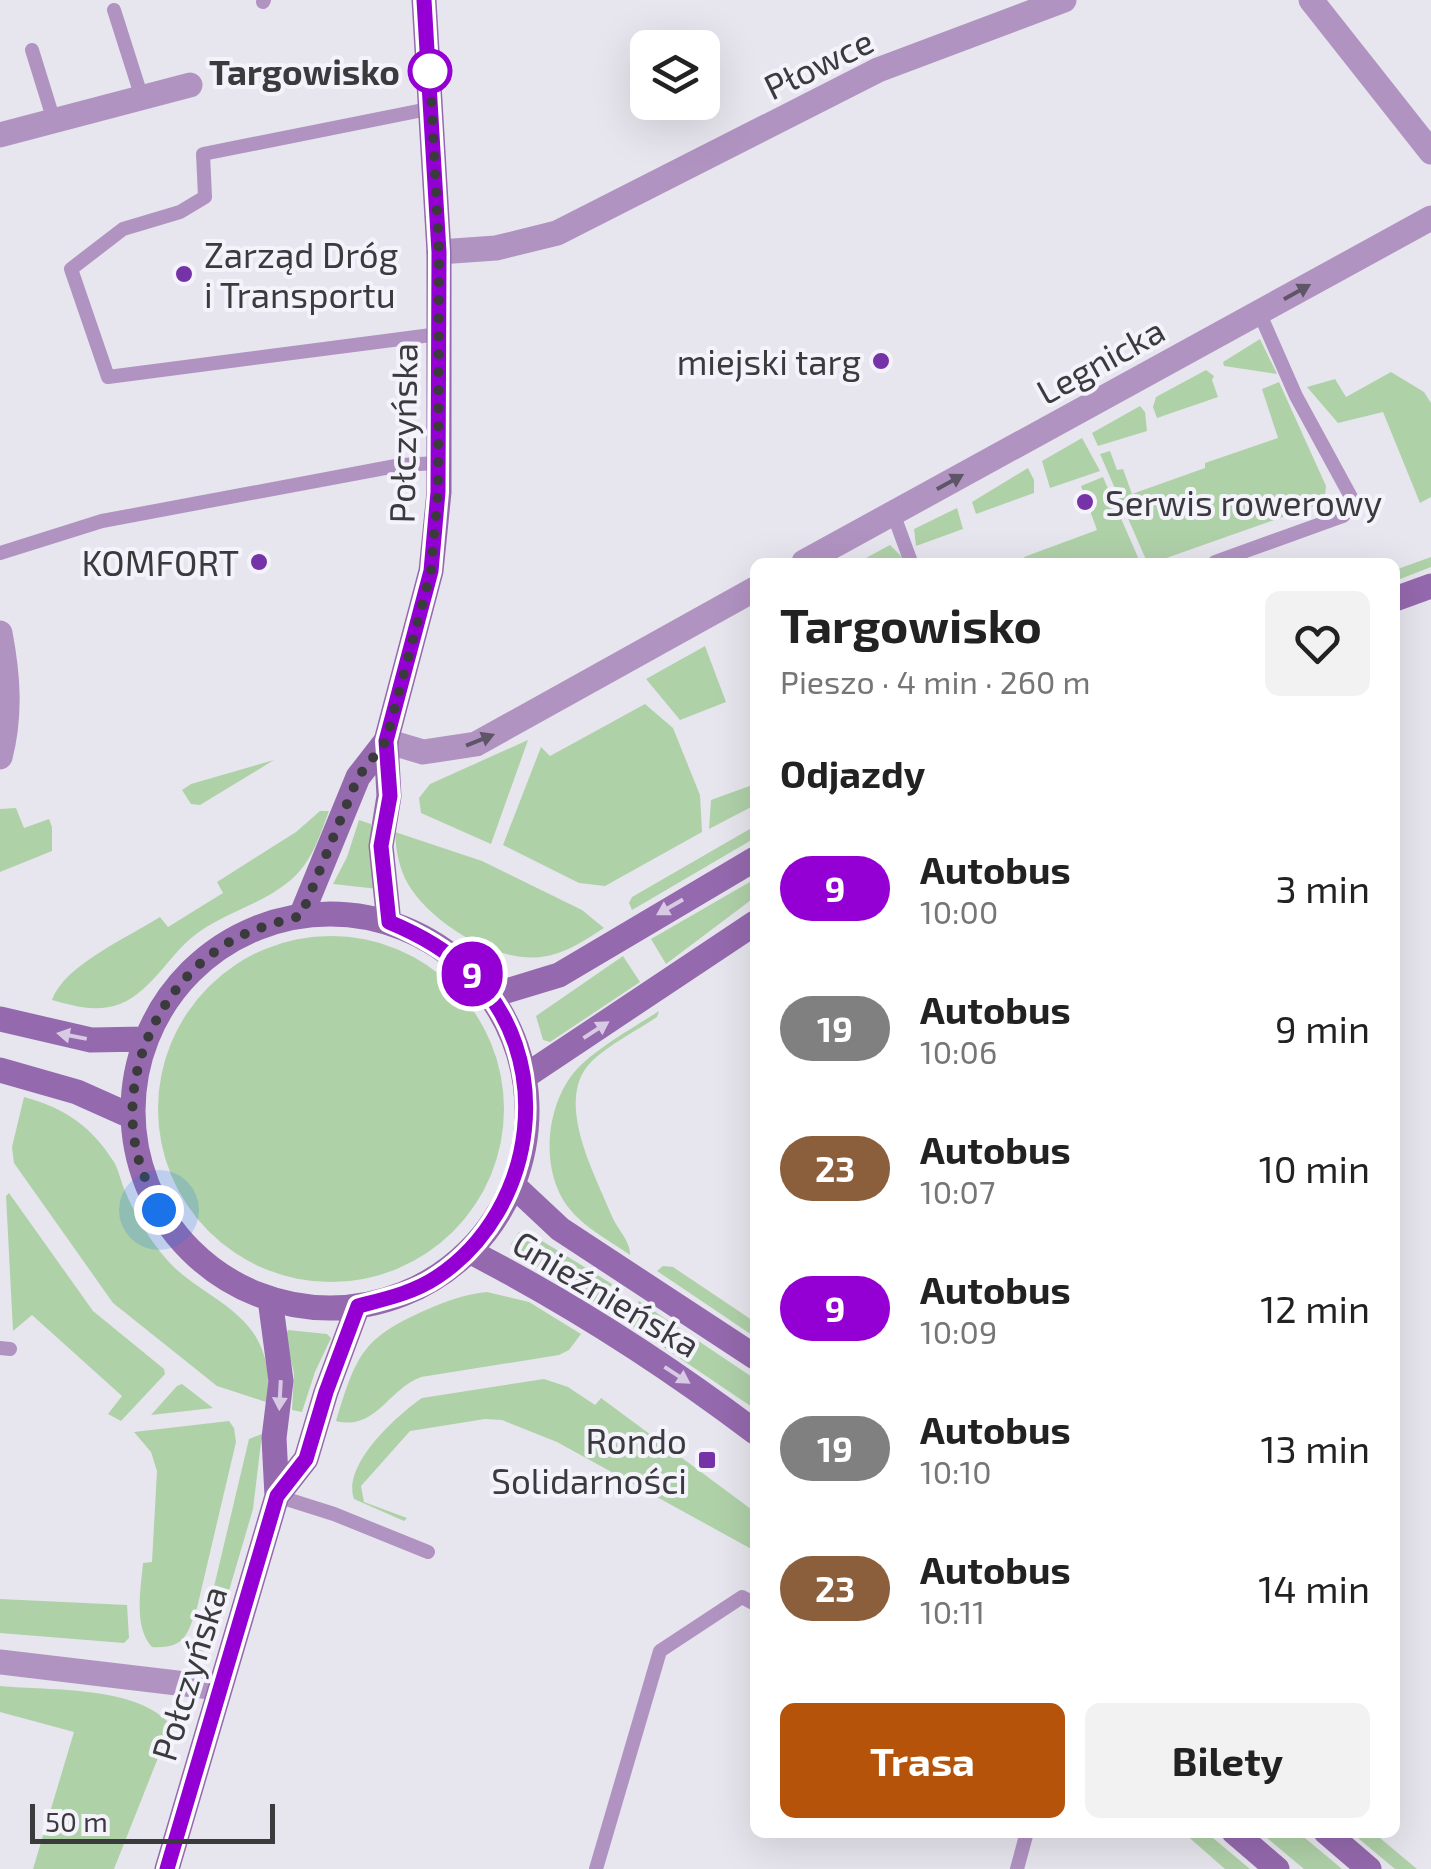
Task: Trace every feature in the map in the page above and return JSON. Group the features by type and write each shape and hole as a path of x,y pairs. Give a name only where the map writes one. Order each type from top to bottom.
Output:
{"street":[{"name":"Połczyńska","path":"389,922 381,846 390,796 386,741 431,571 438,505 439,252 424,0"},
{"name":"Płowce","path":"439,252 496,248 557,233 878,70 1064,0"},
{"path":"1318,9 1431,152"},
{"path":"0,135 190,84"},
{"name":"Legnicka","path":"811,558 1431,218"},
{"path":"1400,597 1431,586"},
{"path":"386,741 423,752 476,744 750,593"},
{"path":"0,633 8,695 0,757"},
{"name":"Połczyńska","path":"301,916 358,777 386,741"},
{"path":"490,996 558,975 750,862"},
{"path":"346,915 389,922 418,934 470,972 490,996 512,1034 524,1077 527,1113 523,1150 513,1185 494,1220 469,1251 436,1278 398,1296 358,1306 314,1308 270,1299 226,1279 188,1248 159,1210 140,1165 133,1117 136,1078 146,1039 165,1003 192,970 224,945 261,926 301,916 346,915"},
{"path":"524,1077 750,926"},
{"path":"0,1018 91,1040 146,1039"},
{"path":"0,1070 76,1092 133,1117"},
{"name":"Gnieźnieńska","path":"513,1185 560,1229 750,1354"},
{"name":"Gnieźnieńska","path":"469,1251 538,1286 686,1381 750,1428"},
{"name":"Połczyńska","path":"167,1869 277,1496 274,1438 281,1381 270,1299"},
{"name":"Połczyńska","path":"277,1496 306,1459 358,1306"},
{"path":"0,1662 219,1688"},
{"path":"1241,1838 1277,1869"},
{"path":"1333,1838 1369,1869"}],"lane":[{"path":"114,10 142,98"},
{"path":"32,50 54,121"},
{"path":"432,108 203,154 206,196 180,212 122,229 71,269 108,377 438,334"},
{"path":"1225,558 1342,516 1348,510 1351,496 1296,396 1259,312"},
{"path":"0,553 102,520 402,465 437,462"},
{"path":"893,514 910,558"},
{"path":"277,1496 428,1552"},
{"path":"596,1869 660,1651 742,1597 750,1601"},
{"path":"1017,1869 1025,1838"}],"green space":[{"path":"1260,339 1277,374 1224,366 1223,362"},
{"path":"1206,370 1214,376 1218,397 1157,418 1153,407 1156,397"},
{"path":"1391,372 1424,392 1431,403 1431,497 1420,503 1383,412 1338,423 1307,387 1335,379 1346,397"},
{"path":"1279,382 1326,486 1325,496 1317,505 1166,558 1145,558 1100,454 1110,451 1117,470 1123,469 1132,494 1205,468 1205,463 1278,438 1262,389"},
{"path":"1140,406 1145,412 1147,431 1098,446 1092,433"},
{"path":"1082,438 1100,471 1050,488 1042,461"},
{"path":"1028,468 1034,480 1034,493 976,514 972,502"},
{"path":"1103,477 1138,558 1024,558 1097,530 1081,486"},
{"path":"957,508 963,529 916,546 914,529"},
{"path":"890,545 902,558 866,558"},
{"path":"1431,557 1431,567 1400,579 1400,568"},
{"path":"705,646 726,702 680,720 646,679"},
{"path":"645,704 673,728 700,795 702,832 605,886 579,883 503,845 541,747 550,756"},
{"path":"528,740 491,844 421,813 419,798 430,784"},
{"path":"274,760 200,805 191,804 182,790 191,784"},
{"path":"750,786 750,808 709,829 711,800"},
{"path":"16,808 24,828 49,819 52,851 0,872 0,809"},
{"path":"320,811 329,811 313,851 288,883 199,932 132,998 111,1007 94,1008 52,1000 59,987 83,964 160,917 168,927 223,893 217,882 296,832"},
{"path":"359,820 371,824 378,889 333,884"},
{"path":"750,829 750,841 632,910 632,897"},
{"path":"395,832 482,861 582,910 604,928 566,950 541,957 504,954 485,947 448,926 418,899 402,872"},
{"path":"750,882 750,901 666,964 651,939"},
{"path":"331,936 365,939 397,949 441,975 465,999 491,1043 501,1075 501,1143 491,1175 465,1219 441,1243 397,1269 365,1279 331,1282 297,1279 265,1269 221,1243 197,1219 171,1175 161,1143 158,1109 161,1075 171,1043 197,999 221,975 265,949 297,939"},
{"path":"623,956 640,982 550,1042 543,1040 536,1016"},
{"path":"659,1011 657,1017 592,1061 581,1077 576,1095 576,1115 587,1157 630,1255 568,1207 552,1173 550,1133 560,1095 582,1064"},
{"path":"24,1097 64,1113 96,1138 114,1162 134,1210 162,1254 179,1272 248,1325 266,1361 269,1403 217,1386 113,1303 14,1163 12,1147"},
{"path":"9,1193 93,1311 164,1369 165,1374 121,1421 108,1414 122,1396 32,1315 13,1331 6,1196"},
{"path":"526,1231 612,1284 599,1305 512,1251 511,1244 519,1232"},
{"path":"663,1266 673,1267 750,1319 750,1334 657,1271"},
{"path":"487,1292 529,1302 581,1334 569,1350 559,1355 421,1377 372,1415 350,1423 336,1421 356,1365 374,1341 404,1320 433,1307"},
{"path":"639,1301 750,1376 750,1406 626,1322"},
{"path":"288,1330 327,1334 331,1338 302,1412 292,1410 294,1373 285,1337"},
{"path":"544,1379 568,1387 595,1405 601,1398 750,1508 750,1548 557,1442 502,1420 485,1419 410,1431 361,1486 364,1502 407,1518 404,1521 354,1499 352,1486 363,1457 386,1429 422,1398"},
{"path":"182,1384 213,1408 151,1415 177,1386"},
{"path":"229,1421 236,1442 197,1608 183,1639 171,1646 152,1647 142,1629 140,1607 143,1563 152,1562 157,1471 151,1452 134,1432"},
{"path":"262,1434 253,1509 216,1635 198,1656 198,1639 208,1612 249,1439"},
{"path":"0,1599 127,1605 129,1638 124,1643 0,1633"},
{"path":"0,1686 115,1696 156,1712 171,1725 114,1869 33,1869 74,1732 0,1712"},
{"path":"1190,1838 1213,1838 1250,1869 1225,1869"},
{"path":"1267,1838 1305,1838 1342,1869 1304,1869"},
{"path":"1358,1838 1380,1838 1417,1869 1395,1869"}],"bus line":[{"name":"9","path":"167,1869 277,1496 306,1459 358,1306 398,1296 436,1278 469,1251 494,1220 513,1185 523,1150 527,1113 524,1077 512,1034 490,996 470,972 418,934 389,922 381,846 390,796 386,741 416,635 436,532 439,252 424,0"}],"place":[{"name":"Targowisko","path":"430,71"},
{"name":"Zarząd Dróg i Transportu","path":"184,274"},
{"name":"miejski targ","path":"881,361"},
{"name":"Serwis rowerowy","path":"1085,502"},
{"name":"KOMFORT","path":"259,562"},
{"name":"Rondo Solidarności","path":"707,1460"}],"route":[{"path":"159,1210 140,1165 133,1117 136,1078 146,1039 165,1003 192,970 224,945 261,926 301,916 358,777 386,741 416,635 431,571 438,492 439,252 430,71"}]}
